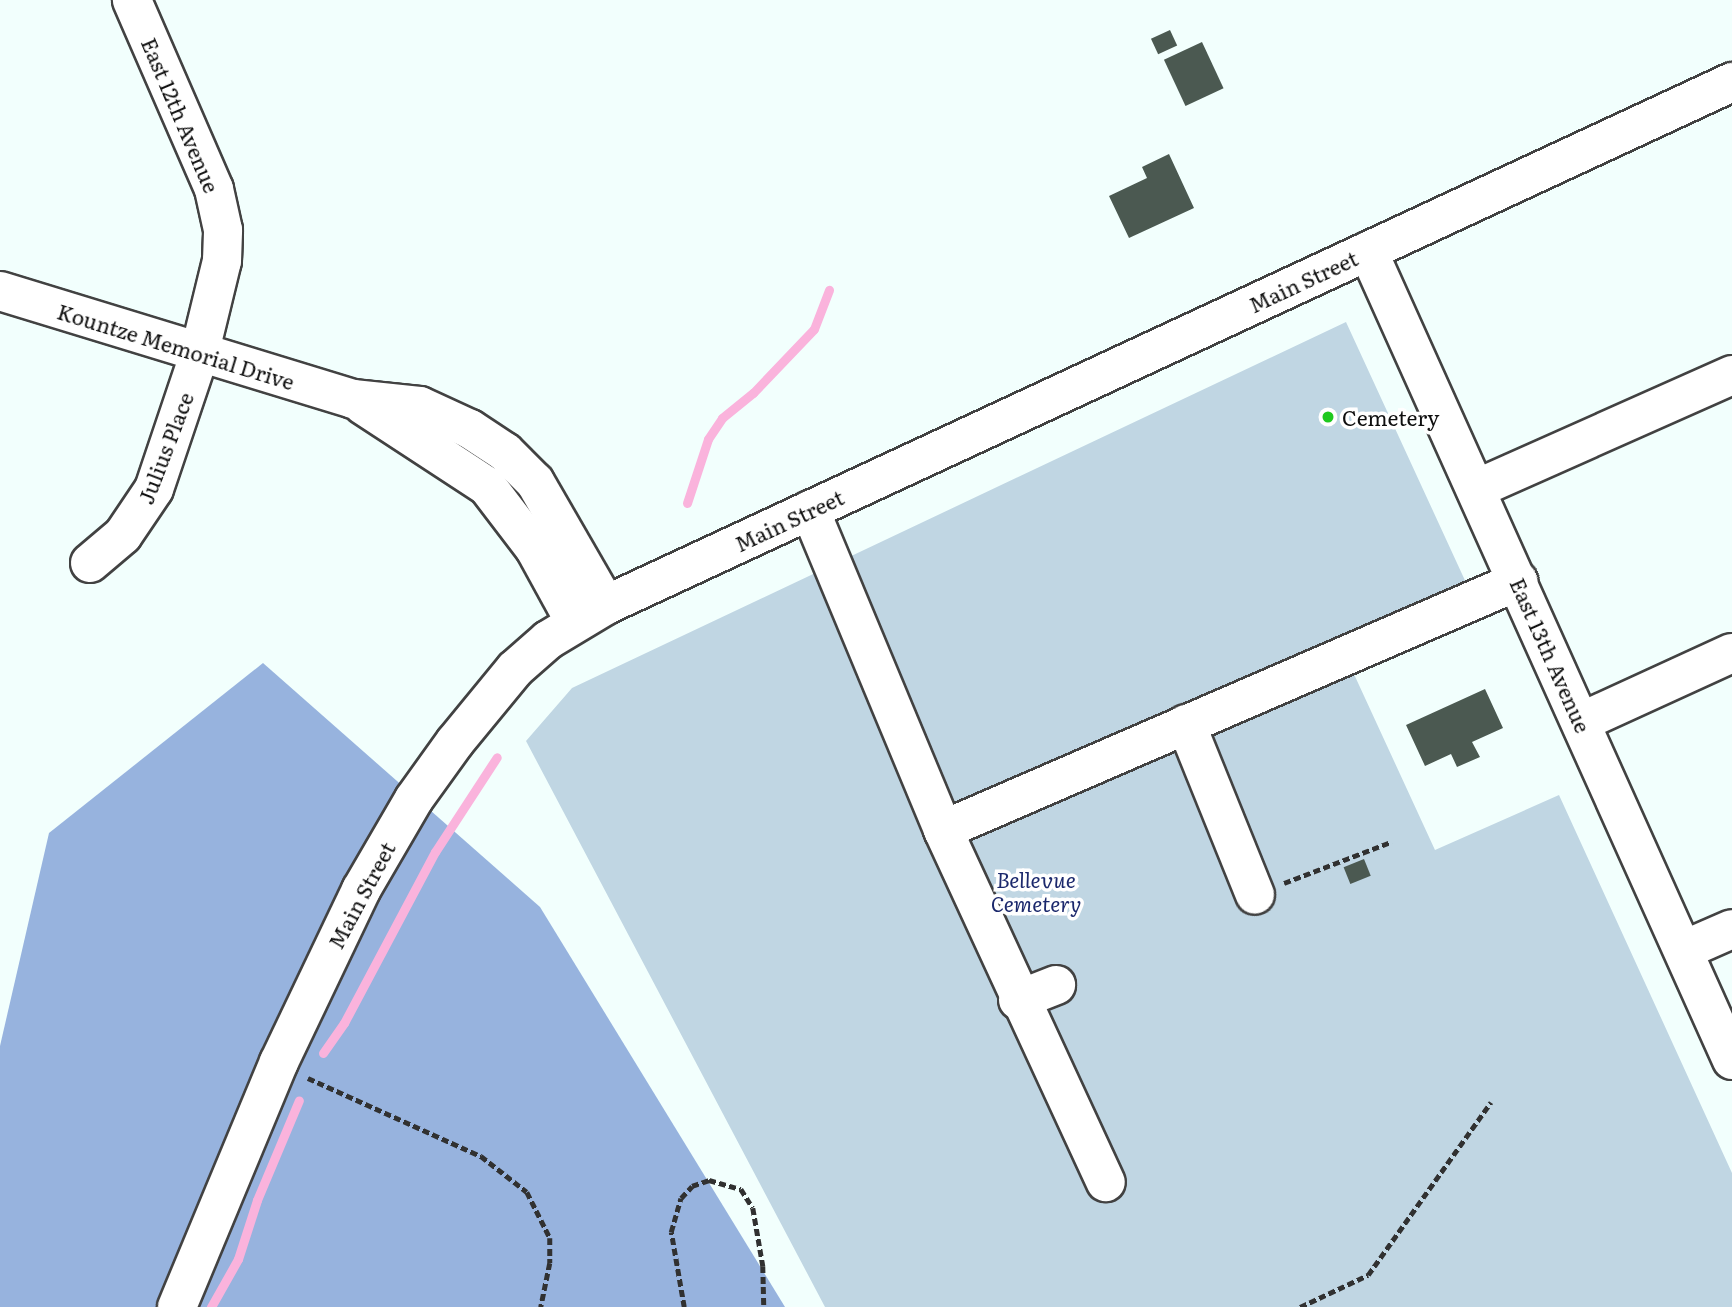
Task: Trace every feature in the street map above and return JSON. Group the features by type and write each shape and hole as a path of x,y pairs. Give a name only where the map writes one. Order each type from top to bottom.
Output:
{"street":[{"name":"East 12th Avenue","path":"132,0 199,148 223,230 214,301 199,355"},
{"name":"Main Street","path":"177,1307 279,1062 336,938 414,799 515,669 590,614 1732,82"},
{"name":"East 13th Avenue","path":"1368,251 1732,1060"},
{"name":"Kountze Memorial Drive","path":"0,291 199,355 353,399 420,406 470,429 505,452 535,482 590,614"},
{"name":"Julius Place","path":"90,564 123,535 154,489 199,355"},
{"path":"1476,489 1732,375"},
{"path":"810,510 943,830 1018,1000 1106,1182"},
{"path":"943,830 1518,581"},
{"path":"1581,722 1732,653"},
{"path":"1186,724 1264,891"},
{"path":"1684,950 1732,929"},
{"path":"1018,1000 1056,985"}],"path":[{"path":"1264,891 1391,842"},
{"path":"279,1062 481,1156 527,1192 550,1238 550,1263 541,1307"},
{"path":"1300,1307 1368,1275 1491,1102"},
{"path":"684,1307 671,1231 681,1198 692,1186 709,1180 741,1189 753,1209 763,1266 764,1307"}],"shaded area":[{"path":"263,663 540,907 785,1307 0,1307 0,1046 49,833"}],"green space":[{"name":"Bellevue Cemetery","path":"1346,322 1480,613 1353,672 1435,850 1559,795 1732,1173 1732,1307 825,1307 526,741 572,688"}],"building":[{"path":"1170,30 1177,45 1158,54 1151,39"},
{"path":"1202,42 1224,88 1185,106 1164,60"},
{"path":"1169,154 1194,208 1129,238 1109,196 1147,178 1142,167"},
{"path":"1485,689 1503,728 1472,742 1480,757 1457,767 1451,754 1425,766 1406,725"},
{"path":"1364,859 1371,876 1350,884 1344,867"}],"waterway":[{"path":"687,503 708,439 722,418 753,393 814,329 829,290"},
{"path":"323,1053 344,1023 435,852 497,757"},
{"path":"211,1307 238,1259 257,1200 299,1100"}],"place":[{"name":"Cemetery","path":"1328,417"}]}
